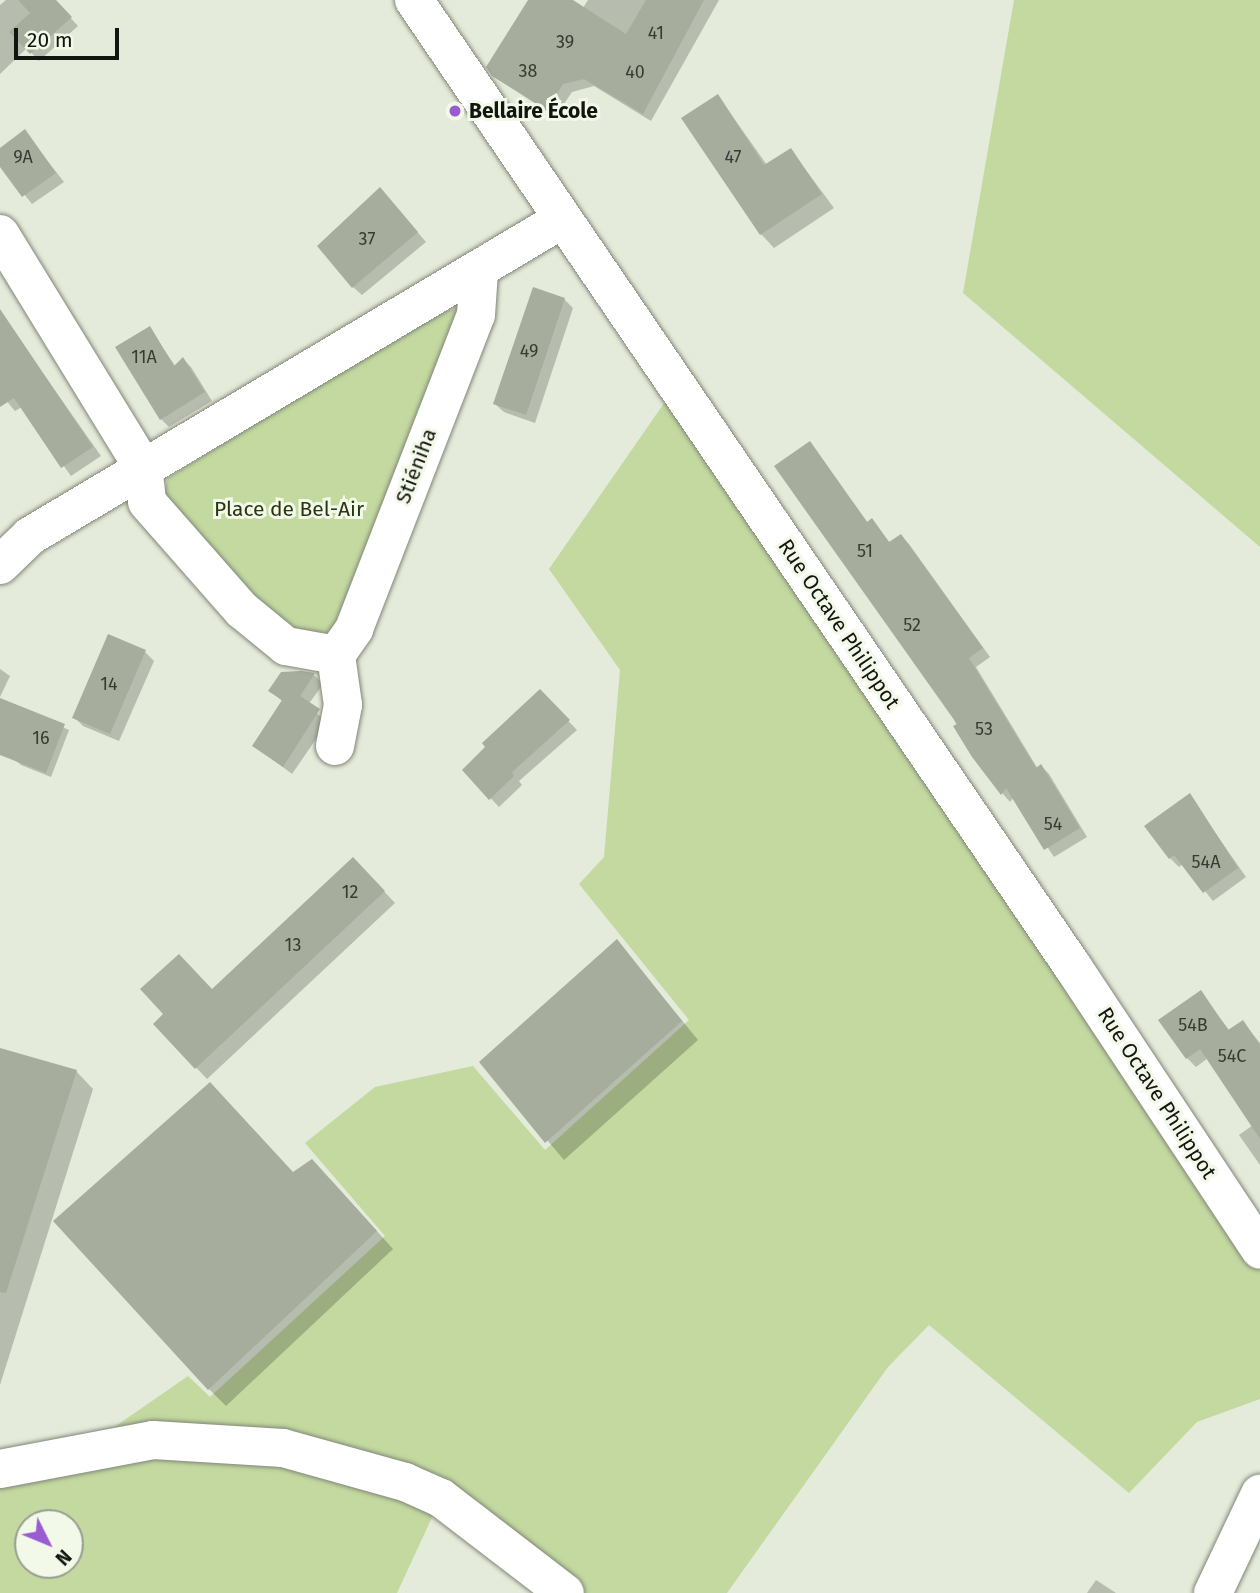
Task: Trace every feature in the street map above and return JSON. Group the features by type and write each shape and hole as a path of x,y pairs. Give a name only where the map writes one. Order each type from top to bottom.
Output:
{"street":[{"name":"Rue Octave Philippot","path":"414,0 561,220 1073,967 1260,1250"},
{"path":"0,565 30,536 561,220"},
{"path":"0,234 143,467 147,502 242,610 286,646 336,655 343,705 335,746"},
{"name":"Stiéniha","path":"336,655 354,629 476,314 479,271"},
{"path":"0,1469 153,1440 283,1448 392,1478 441,1498 565,1593"},
{"path":"1213,1593 1260,1494"}],"green space":[{"path":"1014,0 1260,0 1260,547 963,293"},
{"name":"Place de Bel-Air","path":"464,306 338,629 317,636 296,634 261,615 162,499 168,478 425,318"},
{"path":"676,386 1260,1250 1260,1399 1197,1422 1129,1493 929,1325 888,1367 727,1593 565,1593 441,1498 397,1593 0,1593 0,1469 74,1455 188,1376 210,1397 385,1236 305,1143 375,1087 473,1066 545,1150 689,1020 579,884 604,857 620,670 549,569"}],"building":[{"path":"18,0 56,0 72,17 30,54 9,32 30,13"},
{"path":"528,0 573,0 626,34 646,0 704,0 643,114 584,79 563,84 547,110 492,76 486,67"},
{"path":"718,94 764,165 791,148 822,194 760,235 681,118"},
{"path":"25,129 56,173 22,197 0,167 0,148"},
{"path":"380,187 418,232 352,288 317,246"},
{"path":"533,287 565,298 526,415 493,404"},
{"path":"0,309 93,447 61,468 14,398 0,407"},
{"path":"150,326 174,366 183,357 205,392 160,420 115,347"},
{"path":"810,441 867,522 872,518 889,542 901,534 983,648 969,658 1036,768 1041,764 1080,828 1044,850 1006,788 1001,795 972,757 953,726 957,724 774,466"},
{"path":"108,634 146,650 110,734 72,718"},
{"path":"281,672 315,673 300,696 320,709 283,767 252,746 282,700 268,691"},
{"path":"540,689 570,720 512,772 514,776 489,800 462,770 485,747 482,743"},
{"path":"0,698 65,724 46,773 0,755"},
{"path":"1190,793 1238,868 1203,893 1174,855 1169,859 1144,826"},
{"path":"353,857 385,891 195,1069 153,1024 163,1014 140,989 179,954 212,989"},
{"path":"617,939 682,1021 545,1143 479,1062"},
{"path":"1201,990 1228,1030 1243,1020 1260,1045 1260,1139 1200,1049 1186,1059 1158,1020"},
{"path":"0,1048 77,1070 6,1293 0,1292"},
{"path":"210,1082 293,1172 312,1159 377,1231 208,1390 53,1221"}],"place":[{"name":"Bellaire École","path":"455,111"}]}
